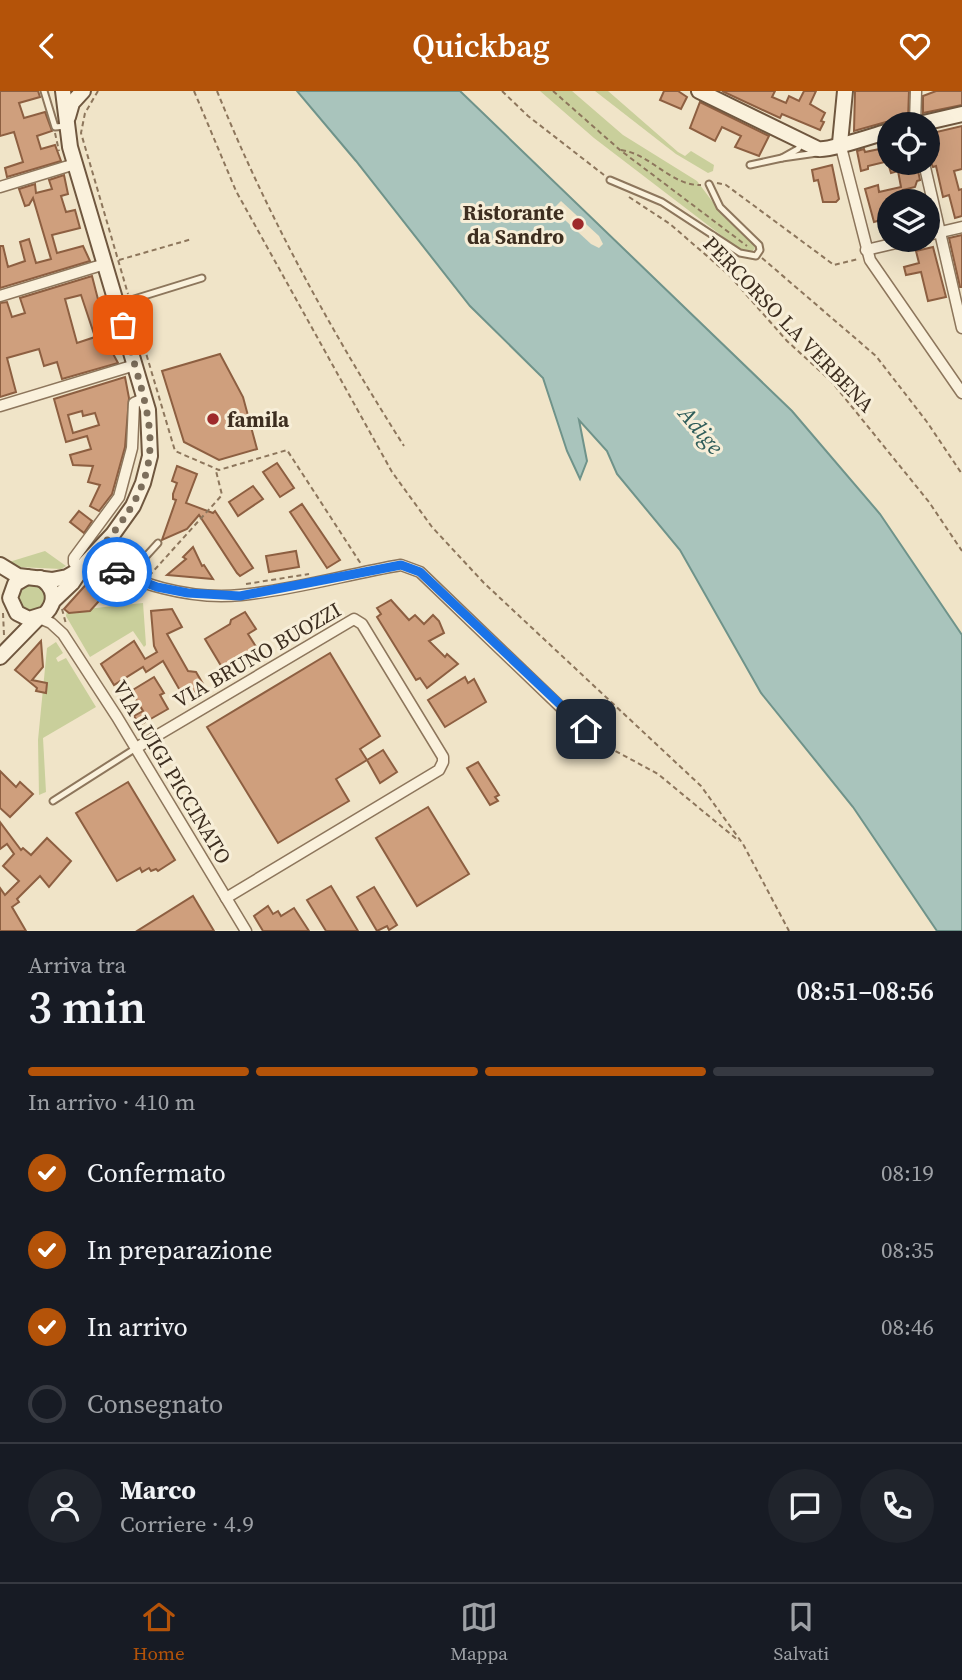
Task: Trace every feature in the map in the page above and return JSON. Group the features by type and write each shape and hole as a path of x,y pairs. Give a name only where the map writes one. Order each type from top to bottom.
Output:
{"street":[{"path":"3,648 48,612 53,601 72,583 81,568 121,524 137,499 148,465 150,431 145,398 135,365 126,302 61,126 62,91"},
{"path":"70,91 83,91"},
{"path":"61,126 83,91"},
{"path":"699,91 802,142 834,147 877,134"},
{"path":"845,91 834,147 864,254 962,393"},
{"path":"916,91 917,112"},
{"path":"748,114 834,147"},
{"path":"940,119 962,114"},
{"path":"0,187 75,164"},
{"path":"927,175 962,324"},
{"path":"941,232 962,227"},
{"path":"864,254 877,250"},
{"path":"0,296 112,263"},
{"path":"0,406 135,365"},
{"path":"81,568 74,559 119,497 134,430 134,403 145,398"},
{"path":"134,430 150,431"},
{"path":"93,556 114,570 131,573 157,587 188,593 240,596 401,565 420,572 572,718 600,741"},
{"path":"0,567 10,573 32,577 62,578 81,568"},
{"path":"0,567 15,631 3,648"},
{"path":"32,577 51,588 53,601"},
{"path":"9,608 15,584 32,577"},
{"name":"VIA LUIGI PICCINATO","path":"53,601 63,634"},
{"path":"9,608 24,618 38,618"},
{"name":"VIA LUIGI PICCINATO","path":"38,618 51,622 63,634 136,748 246,931"},
{"name":"VIA BRUNO BUOZZI","path":"136,748 354,619 362,624 443,757 439,770 226,898"}],"lane":[{"path":"44,91 61,126"},
{"path":"750,165 782,158 798,149 802,142"},
{"path":"782,158 793,159 834,147"},
{"path":"610,180 662,202 740,253 756,256 761,250 759,245 720,207 709,184"},
{"path":"126,302 202,278"},
{"path":"131,573 158,543"},
{"path":"114,570 128,555"},
{"path":"53,801 136,748"}],"path":[{"path":"98,91 85,113 81,133 112,263 175,451 216,470 287,450 366,571"},
{"path":"194,91 236,191 392,472 432,527 484,583 701,786 743,843 789,931"},
{"path":"217,91 238,144 341,347 404,446"},
{"path":"502,91 528,117 610,180"},
{"path":"553,91 620,150 754,252"},
{"path":"59,153 61,126"},
{"path":"620,150 642,157 686,184 724,183 834,265 864,254"},
{"name":"PERCORSO LA VERBENA","path":"629,196 670,224 729,275 787,341 831,381 929,502 962,551"},
{"path":"112,263 192,239"},
{"path":"762,258 876,356 927,422 962,474"},
{"path":"148,576 222,495 216,470"},
{"path":"238,586 321,572"},
{"path":"131,573 155,579"},
{"path":"3,648 9,608"},
{"path":"600,741 658,774 743,843"}],"green space":[{"path":"540,91 572,91 623,135 697,181 724,217 755,248 750,254 743,252 594,138"},
{"path":"595,91 608,91 678,152 685,156 691,151 714,165 713,171 708,173 676,154"},
{"path":"45,551 66,566 61,569 19,567 9,562"},
{"path":"32,583 42,587 46,597 42,607 32,611 22,607 18,597 22,587"},
{"path":"143,603 146,645 144,647 133,631 90,657 66,616 67,611"},
{"path":"56,642 63,653 56,658 58,662 66,658 96,707 43,738 46,792 39,795 38,740 47,648"}],"water":[{"name":"Adige","path":"297,91 460,91 792,411 880,514 962,635 962,931 937,931 853,807 761,693 680,550 617,474 607,451 579,420 587,461 580,479 567,451 543,378 470,306"}],"pier":[{"name":"Ristorante da Sandro","path":"561,201 599,236 603,244 599,248 591,244 553,209"}],"building":[{"path":"0,91 38,91 40,97 19,103 24,118 45,112 52,131 37,136 41,149 55,145 61,161 7,177 5,168 23,162 14,132 0,136"},
{"path":"664,91 678,91 687,97 681,109 660,100"},
{"path":"722,91 775,91 772,97 786,103 789,96 799,101 804,91 816,91 810,104 825,113 821,121 824,122 820,130 782,114 780,118"},
{"path":"855,91 909,91 908,112 877,112 877,125 854,131"},
{"path":"936,91 962,91 962,105 923,112 923,96"},
{"path":"700,102 769,136 759,156 735,147 741,136 722,127 715,141 690,128"},
{"path":"962,126 962,169 954,171 959,190 962,189 962,216 955,218 949,195 943,197 938,175 940,131"},
{"path":"864,149 865,152 877,150 877,164 861,171 857,151"},
{"path":"832,165 839,199 836,202 823,202 818,180 814,181 812,170"},
{"path":"64,175 68,194 61,196 66,212 75,210 80,228 52,235 57,253 83,246 90,261 0,288 0,246 3,246 8,267 25,261 20,242 29,239 36,263 51,259 33,198 29,205 25,206 19,189 35,184 36,193 52,189 49,180"},
{"path":"899,175 919,175 920,180 915,187 892,189 901,187"},
{"path":"878,185 877,221 874,222 865,189"},
{"path":"962,235 962,287 960,287 949,238"},
{"path":"916,252 934,252 946,297 928,301 921,272 906,275 904,267 919,263"},
{"path":"92,276 111,350 118,363 62,379 57,362 44,366 39,349 7,358 16,392 0,397 0,303 7,302 12,317 25,313 20,298","holes":["81,295 95,337 77,343 65,299"]},
{"name":"famila","path":"220,354 243,397 257,449 219,460 184,442 162,371"},
{"path":"125,377 129,398 125,447 112,494 99,511 90,506 100,485 88,482 93,466 73,465 70,455 91,449 87,436 66,442 54,399","holes":["82,411 83,416 95,413 99,425 73,433 68,415"]},
{"path":"277,463 294,488 280,497 263,472"},
{"path":"177,466 197,474 186,503 213,513 215,511 253,568 240,576 199,515 187,529 162,540 176,500 173,499 173,494 177,483 172,481"},
{"path":"253,486 263,499 238,516 229,502"},
{"path":"302,504 340,560 327,568 290,512"},
{"path":"79,511 92,521 84,533 70,522"},
{"path":"193,547 202,566 204,565 213,579 167,575 186,559 183,557"},
{"path":"296,551 299,567 269,572 266,556"},
{"path":"91,579 107,592 90,611 69,613 64,609"},
{"path":"391,600 409,620 415,615 424,624 433,615 444,633 429,641 445,657 447,654 458,664 427,688 420,678 416,680 377,617 381,614 377,608"},
{"path":"172,609 182,627 167,634 188,671 196,672 203,684 195,693 191,689 182,694 163,661 146,672 143,667 114,685 101,664 134,641 145,659 157,652 151,611"},
{"path":"245,612 256,629 248,634 260,653 244,663 240,657 223,669 205,639"},
{"path":"41,641 43,667 32,680 47,683 46,693 36,691 37,688 15,670"},
{"path":"330,653 380,736 360,749 367,760 336,779 349,801 278,843 207,727"},
{"path":"154,677 164,693 160,695 168,709 140,725 134,716 143,711 131,691"},
{"path":"465,677 468,683 474,679 486,702 445,727 428,700"},
{"path":"383,750 397,772 380,783 367,760"},
{"path":"478,762 499,795 495,797 498,801 490,805 467,768"},
{"path":"0,771 16,787 20,782 33,794 10,817 0,808"},
{"path":"128,782 175,860 158,871 151,871 149,868 142,872 140,868 117,881 76,813"},
{"path":"428,807 469,874 417,906 376,838"},
{"path":"0,822 21,850 23,848 31,855 47,838 71,861 49,887 40,876 17,899 19,902 12,907 26,931 0,931 0,888 5,895 19,881 3,866 14,854 7,844 0,849"},
{"path":"331,886 358,931 326,931 307,900"},
{"path":"374,887 397,925 389,930 387,926 377,931 357,897"},
{"path":"193,896 214,931 137,931"},
{"path":"268,906 273,914 278,911 281,916 294,908 309,931 263,931 254,916"}],"way so far":[{"path":"117,572 93,556 121,524 137,499 148,465 151,437 145,398 123,325"}],"place":[{"name":"Ristorante da Sandro","path":"578,224"},
{"name":"famila","path":"213,419"}],"route":[{"path":"117,572 157,587 188,593 240,596 401,565 420,572 586,729"}]}
